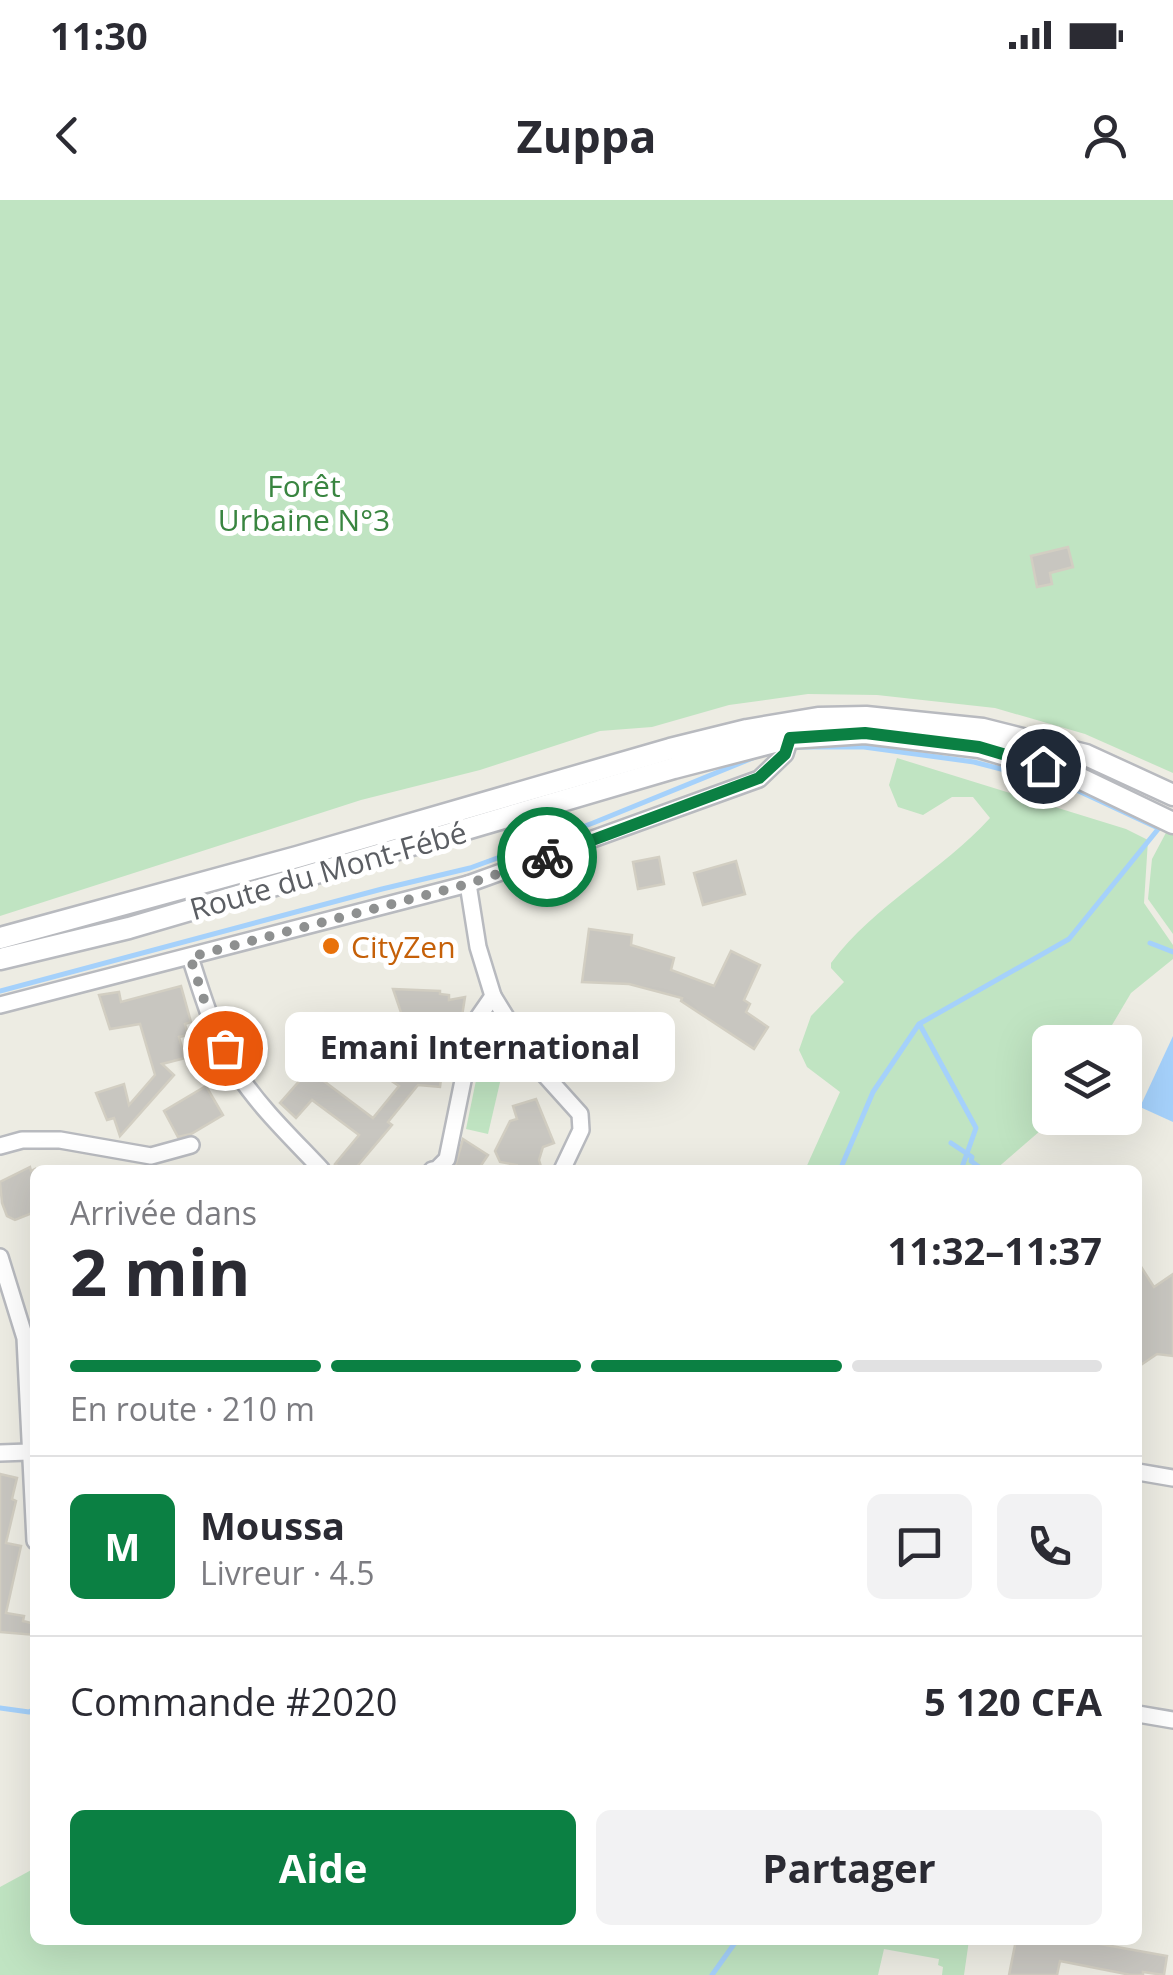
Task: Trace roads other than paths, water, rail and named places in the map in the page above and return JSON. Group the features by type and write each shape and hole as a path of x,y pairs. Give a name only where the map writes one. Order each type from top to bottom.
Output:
{"street":[{"name":"Route du Mont-Fébé","path":"0,938 670,749 818,718 866,717 983,729 1086,755 1173,795"},
{"name":"Route du Mont-Fébé","path":"0,959 129,928 689,763 790,738 865,733 979,747 1075,776 1173,823"},
{"path":"0,1005 468,884 759,778 785,754 790,738"},
{"path":"468,884 478,947 493,996 535,1064 580,1114 581,1130 564,1165"},
{"path":"190,957 212,1024 238,1073 271,1116 317,1165"},
{"path":"440,1165 447,1160 474,1022 493,996"},
{"path":"0,1146 22,1140 60,1140 151,1156 192,1145"},
{"path":"0,1258 24,1338 30,1467"},
{"path":"0,1453 29,1452"},
{"path":"1142,1473 1173,1478"},
{"path":"1142,1715 1173,1720"}],"water":[{"path":"1173,1036 1173,1122 1142,1108"}],"waterway":[{"path":"799,747 864,747 974,762 1070,787 1158,828"},
{"path":"0,991 470,868 760,755"},
{"path":"842,1165 873,1092 919,1024 1069,939 1159,828"},
{"path":"1150,943 1173,952"},
{"path":"920,1025 976,1128 963,1165"},
{"path":"951,1143 972,1157 976,1165"},
{"path":"0,1708 30,1712"},
{"path":"712,1975 733,1945"}],"place":[{"name":"CityZen","path":"331,946"},
{"name":"Emani International","path":"225,1048"}],"park label":[{"name":"Forêt Urbaine N°3","path":"304,502"}]}
